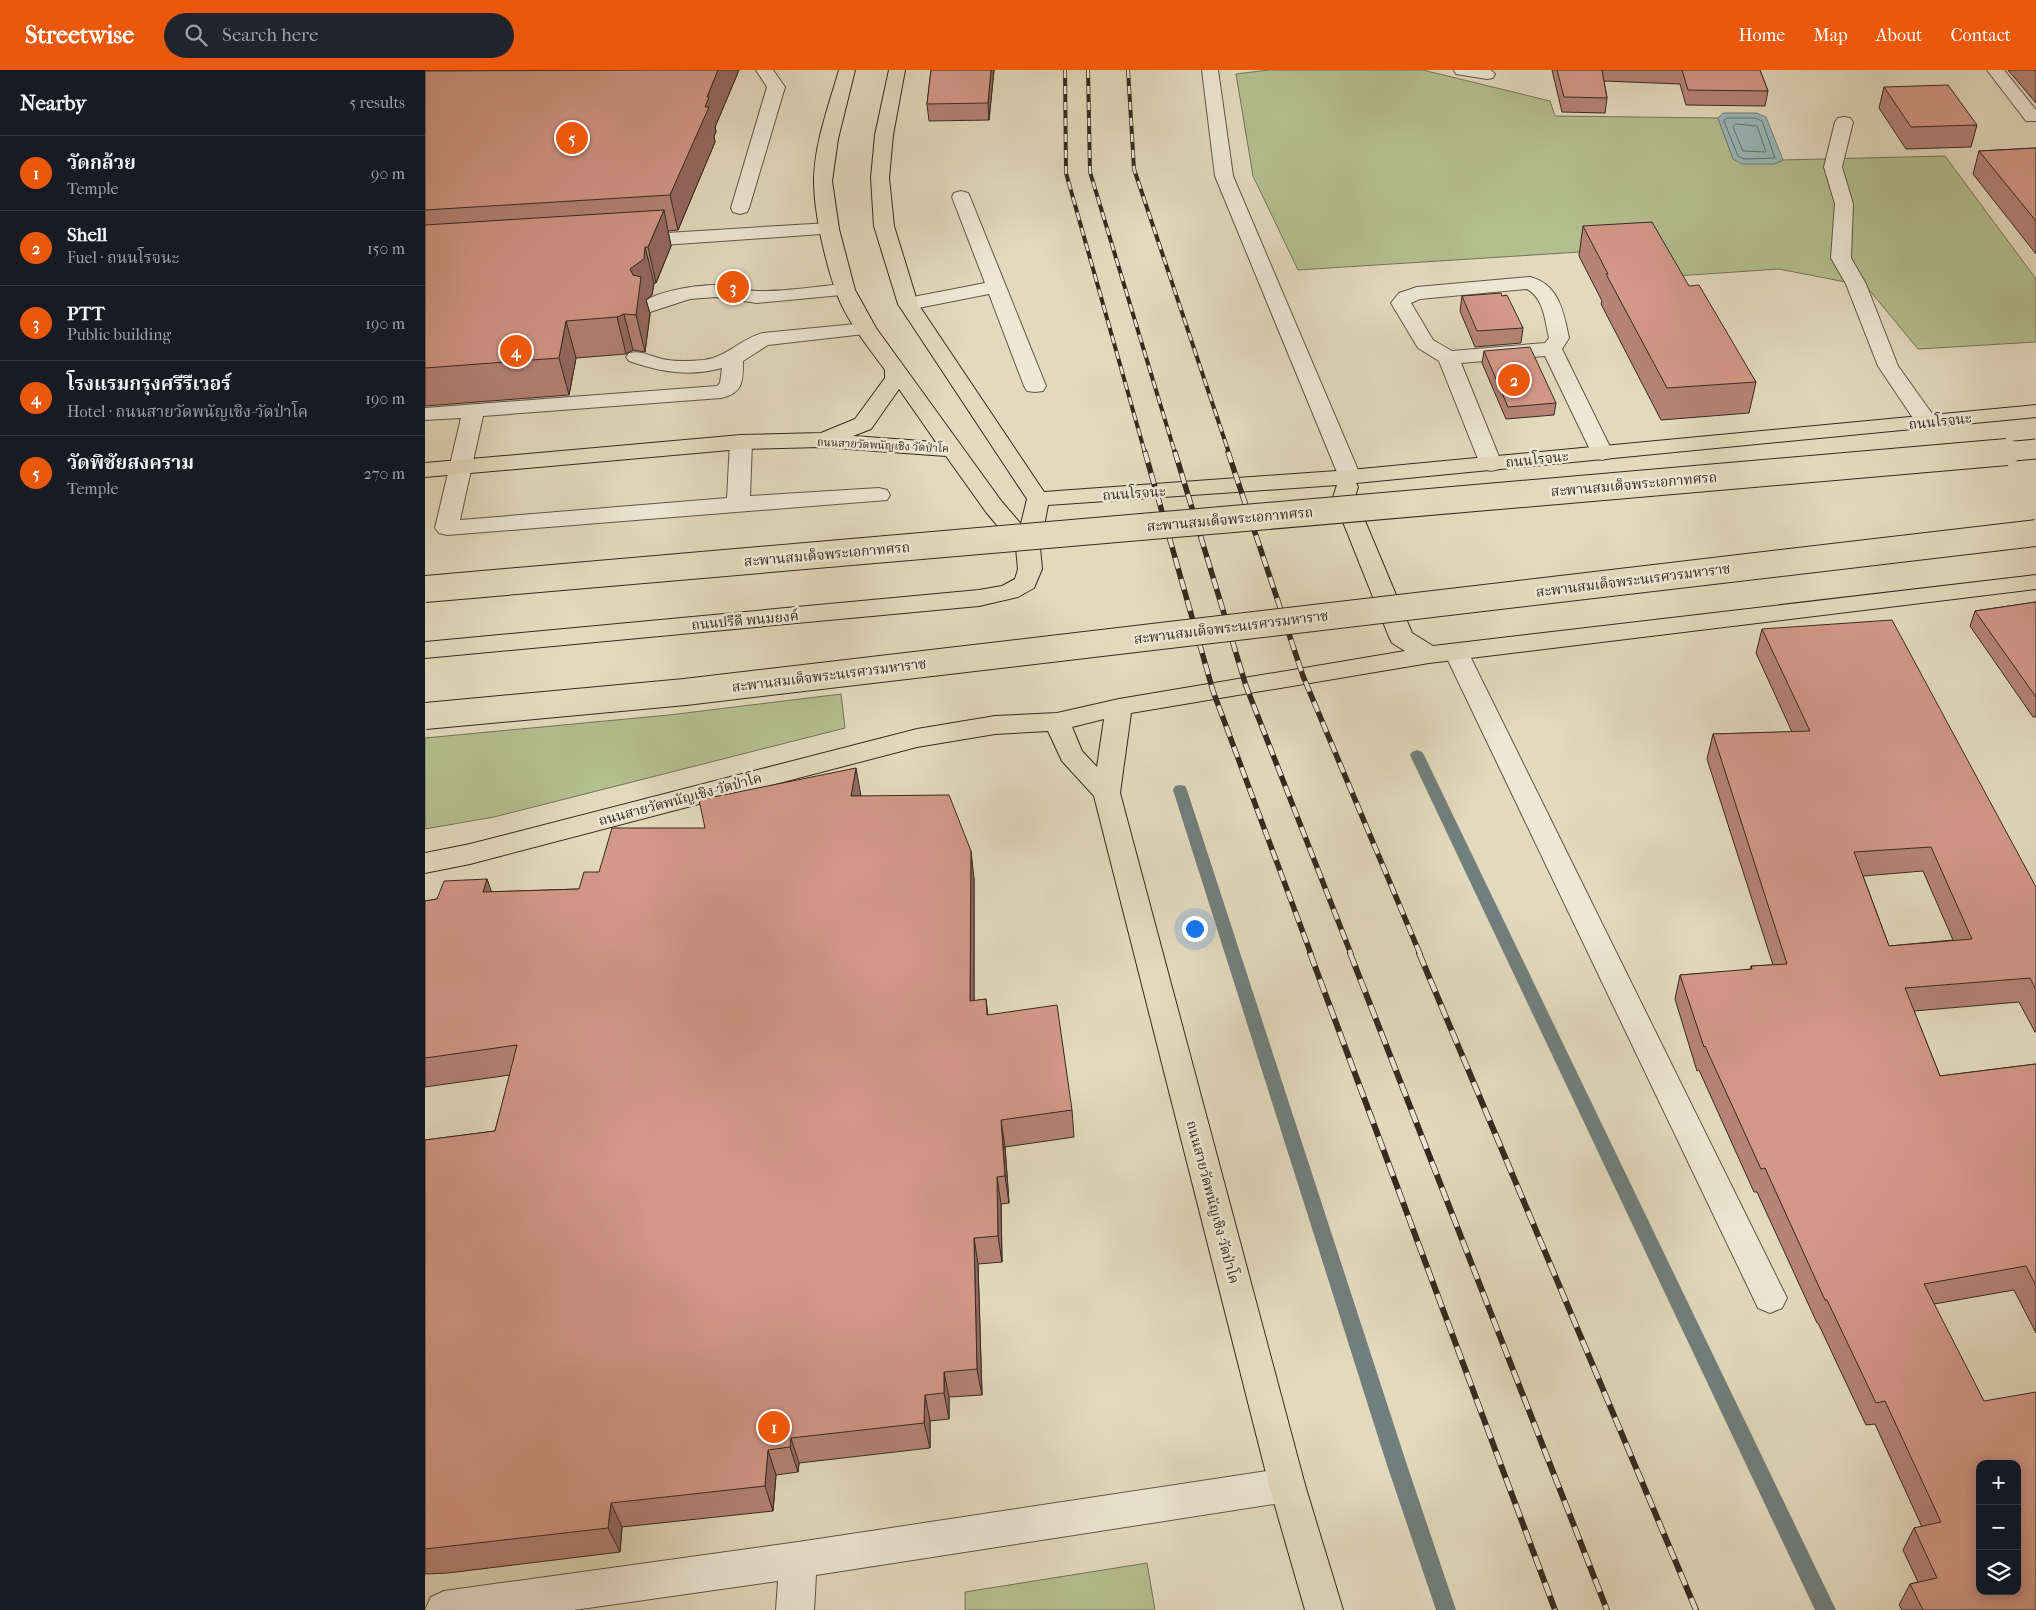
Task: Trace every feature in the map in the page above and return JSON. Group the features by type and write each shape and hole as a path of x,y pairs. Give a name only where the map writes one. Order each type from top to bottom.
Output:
{"main road":[{"name":"ถนนสายวัดพนัญเชิง-วัดป่าโค","path":"847,70 829,139 823,181 829,229 845,290 866,329 954,450"},
{"path":"897,70 884,135 880,178 884,226 908,304 1038,499 1028,547"},
{"path":"821,440 863,424 896,378 895,367"},
{"name":"ถนนโรจนะ","path":"1038,499 1350,477 2036,411"},
{"name":"ถนนสายวัดพนัญเชิง-วัดป่าโค","path":"425,470 741,442 821,440 954,450"},
{"name":"สะพานสมเด็จพระเอกาทศรถ","path":"425,589 2036,449"},
{"path":"954,450 994,507 1028,547"},
{"path":"1350,477 1344,497 1401,637 1443,654"},
{"name":"สะพานสมเด็จพระนเรศวรมหาราช","path":"425,716 685,692 2036,533"},
{"name":"ถนนปรีดี พนมยงค์","path":"425,650 969,599 1009,592 1026,583 1031,569 1028,547"},
{"path":"1057,722 1119,707 1443,654 2036,582"},
{"name":"ถนนสายวัดพนัญเชิง-วัดป่าโค","path":"1119,707 1107,793 1287,1485 1324,1610"},
{"name":"ถนนสายวัดพนัญเชิง-วัดป่าโค","path":"425,863 470,854 917,738 995,725 1057,722 1071,756 1107,793"}],"street":[{"path":"740,208 776,86 764,70"},
{"path":"1210,70 1224,176 1350,477"},
{"path":"1462,70 1487,74"},
{"path":"1995,70 2032,117"},
{"path":"1844,122 1833,167 1844,204 1841,258 1856,284 1888,366 1927,422"},
{"path":"961,197 1035,386"},
{"path":"612,242 829,229"},
{"path":"1529,283 1539,286 1547,294 1559,338 1552,349 1448,358 1425,344 1401,303 1406,297 1417,293 1529,283"},
{"path":"908,304 996,287"},
{"path":"425,414 728,390 731,386 732,359 760,318 845,290"},
{"path":"650,306 669,298 690,293 716,291 760,318 866,329"},
{"path":"1552,349 1602,453"},
{"path":"636,357 660,365 683,367 707,366 732,359"},
{"path":"1448,358 1491,464"},
{"path":"473,411 460,466 436,528 879,495"},
{"path":"739,504 741,442"},
{"path":"1443,654 1770,1298"},
{"path":"444,1610 798,1560 1287,1485"},
{"path":"795,1610 798,1560"}],"green space":[{"path":"1269,70 1423,70 1550,101 1555,116 1718,118 1733,159 1774,164 1783,160 1945,156 2036,279 2036,342 1918,349 1866,286 1779,269 1676,276 1658,247 1298,270 1253,176 1236,74"},
{"path":"841,694 845,728 494,817 425,829 425,738 669,715"},
{"path":"1147,1563 1155,1610 965,1610 965,1592"}],"water":[{"path":"1723,113 1756,113 1766,117 1783,160 1774,164 1742,164 1733,159 1718,118"}],"building":[{"path":"718,70 707,97 709,97 705,107 709,107 670,195 425,210 425,71"},
{"path":"931,70 991,70 988,103 927,104"},
{"path":"1557,70 1602,70 1607,98 1564,97"},
{"path":"1682,70 1760,70 1768,91 1688,90"},
{"path":"1948,85 1977,125 1911,127 1884,87"},
{"path":"2036,148 2036,221 1979,151"},
{"path":"664,210 648,247 645,247 644,259 630,269 633,275 641,277 636,315 624,314 617,317 566,321 559,358 425,368 425,225"},
{"path":"1652,222 1689,286 1699,285 1756,382 1667,388 1606,274 1608,274 1583,226"},
{"path":"1501,293 1502,296 1507,295 1523,328 1477,331 1462,296"},
{"path":"1530,347 1556,403 1508,407 1484,351"},
{"path":"2036,602 2036,697 1975,611"},
{"path":"1892,620 2036,887 2036,990 2030,978 1905,988 1940,1076 2036,1064 2036,1286 2026,1266 1924,1284 1984,1401 2036,1392 2036,1610 1923,1610 1910,1584 1937,1578 1914,1528 1941,1522 1885,1401 1876,1403 1827,1300 1825,1300 1765,1168 1761,1169 1704,1047 1680,975 1752,969 1751,966 1787,964 1713,734 1810,731 1762,629","holes":["1931,847 1972,939 1889,946 1854,852"]},
{"path":"856,768 851,796 949,795 971,851 970,1001 986,999 987,1015 1057,1005 1072,1110 1001,1120 1005,1176 997,1177 998,1236 974,1238 977,1369 944,1372 944,1393 925,1395 924,1423 791,1438 790,1447 768,1450 765,1486 611,1503 608,1528 425,1549 425,1140 495,1131 517,1045 425,1058 425,901 437,899 444,881 487,879 483,892 579,889 584,872 599,872 612,828 705,828 699,800"}],"waterway":[{"path":"1417,755 1826,1610"},
{"path":"1180,790 1397,1465 1446,1610"}],"railway":[{"path":"1065,70 1066,173 1145,453"},
{"path":"1088,70 1090,172 1175,453"},
{"path":"1128,70 1134,169 1229,453"},
{"path":"1145,452 1213,691 1311,954"},
{"path":"1175,452 1246,686 1351,954"},
{"path":"1228,452 1303,676 1420,954"},
{"path":"1310,953 1555,1610"},
{"path":"1350,953 1607,1610"},
{"path":"1419,953 1696,1610"}],"place":[{"name":"วัดพิชัยสงคราม","path":"572,138"},
{"name":"PTT","path":"733,287"},
{"name":"โรงแรมกรุงศรีรืเวอร์","path":"516,351"},
{"name":"Shell","path":"1514,380"},
{"name":"วัดกล้วย","path":"774,1427"}]}
